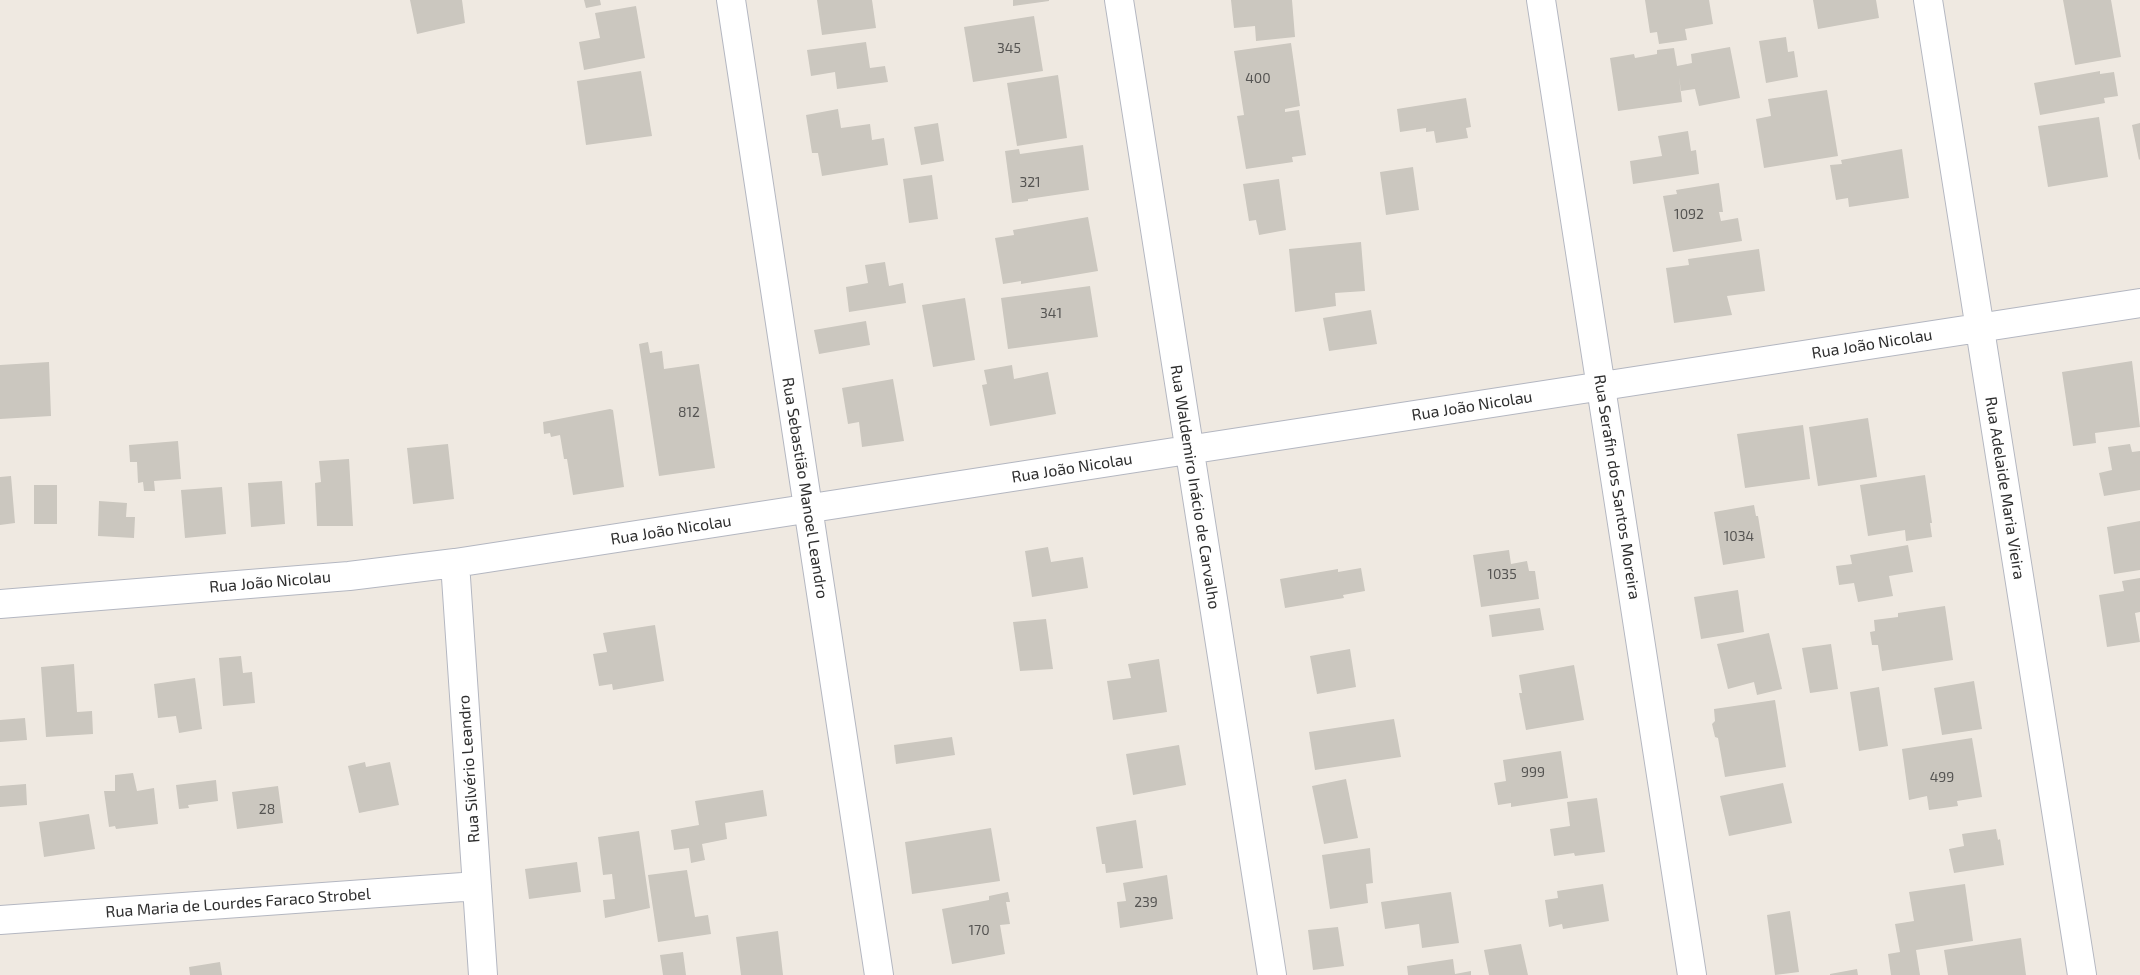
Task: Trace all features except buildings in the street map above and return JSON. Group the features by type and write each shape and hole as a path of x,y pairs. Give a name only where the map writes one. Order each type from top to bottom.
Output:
{"street":[{"name":"Rua Sebastião Manoel Leandro","path":"731,0 879,975"},
{"name":"Rua Waldemiro Inácio de Carvalho","path":"1119,0 1272,975"},
{"name":"Rua Serafin dos Santos Moreira","path":"1542,0 1692,975"},
{"name":"Rua Adelaide Maria Vieira","path":"1928,0 2082,975"},
{"name":"Rua João Nicolau","path":"0,604 348,576 454,562 2140,303"},
{"name":"Rua Silvério Leandro","path":"454,562 483,975"},
{"name":"Rua Maria de Lourdes Faraco Strobel","path":"0,920 477,886"}]}
